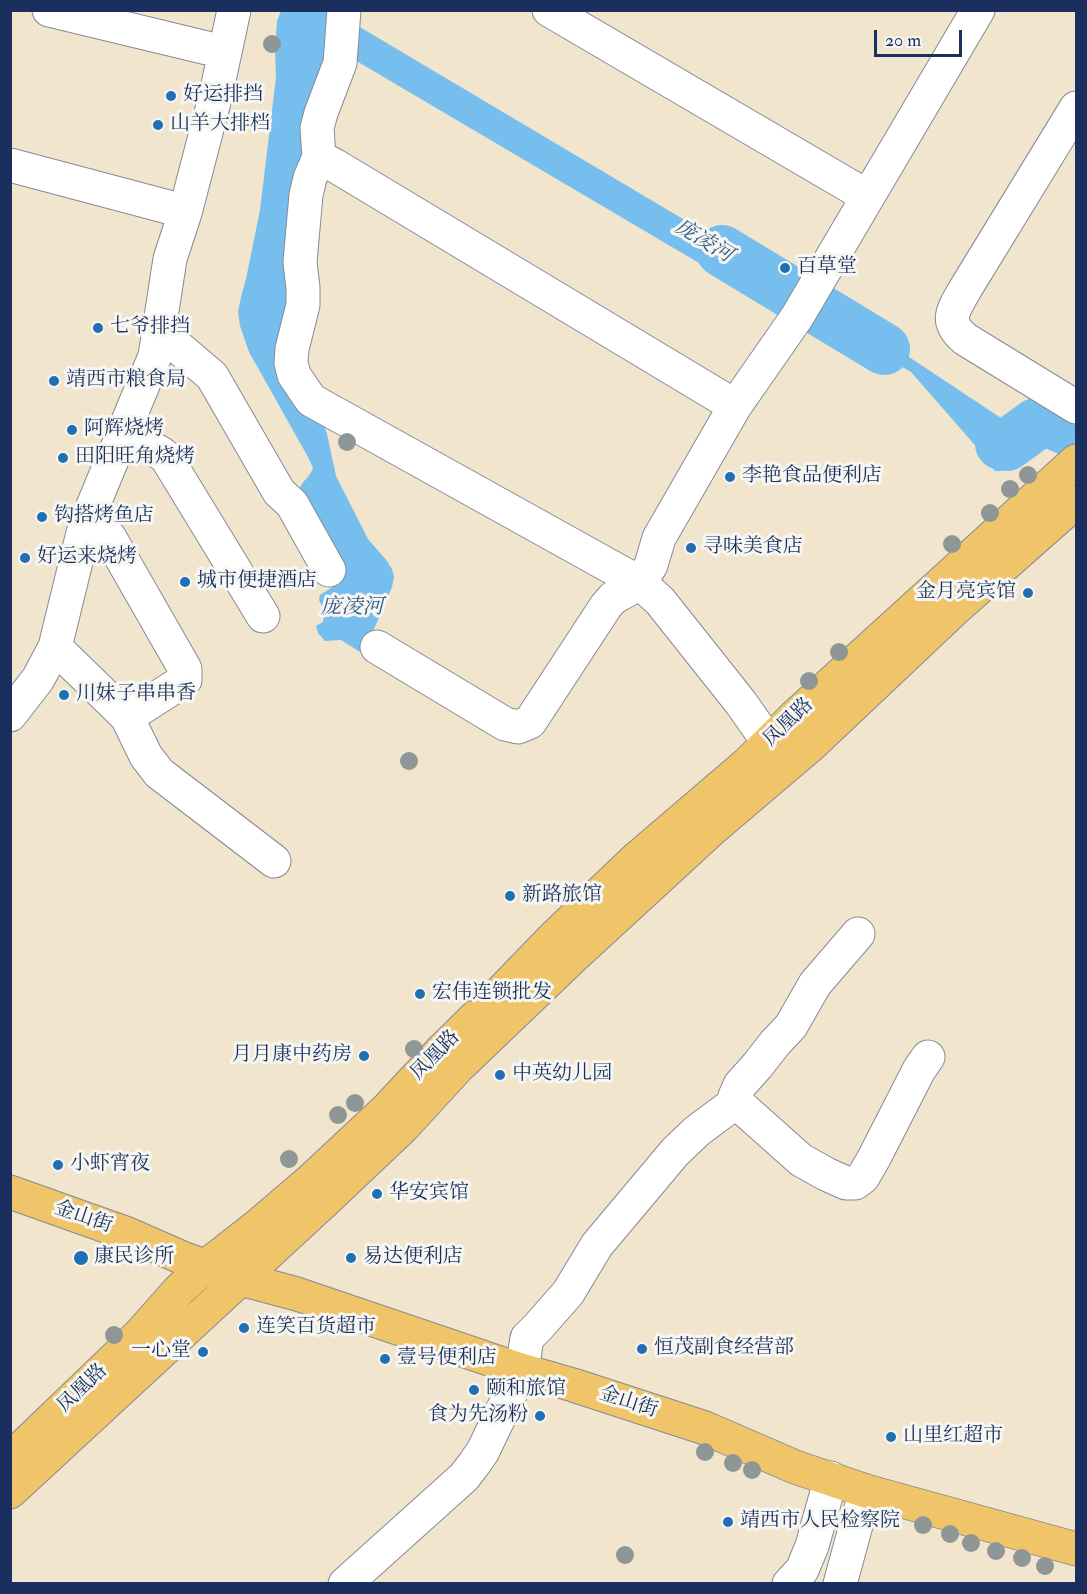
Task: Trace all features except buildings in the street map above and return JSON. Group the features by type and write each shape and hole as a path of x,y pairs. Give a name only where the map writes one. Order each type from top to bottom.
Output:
{"main road":[{"name":"凤凰路","path":"10,1459 123,1350 179,1290 319,1173 387,1109 441,1050 628,866 748,763 794,717 1077,461"},
{"name":"凤凰路","path":"10,1492 251,1271 403,1126 458,1067 573,957 710,831 810,746 954,610 1077,502"},
{"name":"金山街","path":"10,1177 198,1244 215,1258 251,1271 307,1297 521,1363 620,1387 664,1404 708,1417 798,1457 874,1480 1077,1533"},
{"name":"金山街","path":"10,1192 128,1234 185,1259 215,1258"},
{"name":"金山街","path":"521,1363 573,1385 705,1428 795,1467 866,1491 1077,1549"}],"street":[{"path":"49,10 207,48"},
{"path":"10,685 23,668 41,635 77,503 142,348 168,207 216,10"},
{"path":"10,715 38,679 55,647 83,533 155,356 170,259 185,213 216,94 234,10"},
{"path":"549,10 867,197"},
{"path":"344,12 340,63 317,128 319,157 306,195 300,261 303,305 292,349 291,363 294,375 311,400 640,583 660,601 741,703 769,743"},
{"path":"376,647 505,724 518,727 530,722 606,606 613,598 640,583 651,565 660,538 735,406 804,306 867,197 967,14"},
{"path":"1077,108 964,291 952,313 952,321 956,331 965,339 1077,407"},
{"path":"319,157 735,406"},
{"path":"10,165 168,207"},
{"path":"160,326 172,342 212,376 279,492 292,504 328,570"},
{"path":"121,439 140,442 156,449 166,457 262,616"},
{"path":"90,513 110,538 184,669 185,680 126,717"},
{"path":"55,647 126,717 146,756 159,773 274,861"},
{"path":"858,934 814,984 791,1026 740,1085 735,1096 736,1102 801,1160 846,1183 855,1183 863,1177 928,1057"},
{"path":"345,1584 464,1477 474,1464 513,1388 527,1338 568,1293 597,1245 675,1152 697,1131 736,1102"},
{"path":"789,1584 802,1570 812,1546 831,1478"},
{"path":"840,1584 866,1491"}],"water":[{"name":"庞凌河","path":"281,11 334,11 286,310 327,434 336,476 368,539 387,561 394,577 365,655 341,640 325,641 318,633 316,626 323,622 324,610 319,600 320,595 336,585 299,490 313,468 249,352 238,312 260,210 276,77 277,21"},
{"path":"348,20 789,282 772,306 348,56"},
{"path":"827,306 1010,424 1020,421 1039,395 1076,416 1031,457 1000,471 995,471 911,372 817,318"}],"waterway":[{"name":"庞凌河","path":"722,251 884,349"},
{"name":"庞凌河","path":"1001,444 1007,445 1036,424 1048,421 1076,433"}],"place":[{"name":"好运排挡","path":"171,96"},
{"name":"山羊大排档","path":"158,125"},
{"name":"百草堂","path":"785,268"},
{"name":"七爷排挡","path":"98,328"},
{"name":"靖西市粮食局","path":"54,381"},
{"name":"阿辉烧烤","path":"72,430"},
{"name":"田阳旺角烧烤","path":"63,458"},
{"name":"李艳食品便利店","path":"730,477"},
{"name":"钩搭烤鱼店","path":"42,517"},
{"name":"寻味美食店","path":"691,548"},
{"name":"好运来烧烤","path":"25,558"},
{"name":"城市便捷酒店","path":"185,582"},
{"name":"金月亮宾馆","path":"1028,593"},
{"name":"川妹子串串香","path":"64,695"},
{"name":"新路旅馆","path":"510,896"},
{"name":"宏伟连锁批发","path":"420,994"},
{"name":"月月康中药房","path":"364,1056"},
{"name":"中英幼儿园","path":"500,1075"},
{"name":"小虾宵夜","path":"58,1165"},
{"name":"华安宾馆","path":"377,1194"},
{"name":"康民诊所","path":"81,1258"},
{"name":"易达便利店","path":"351,1258"},
{"name":"连笑百货超市","path":"244,1328"},
{"name":"恒茂副食经营部","path":"642,1349"},
{"name":"一心堂","path":"203,1352"},
{"name":"壹号便利店","path":"385,1359"},
{"name":"颐和旅馆","path":"474,1390"},
{"name":"食为先汤粉","path":"540,1416"},
{"name":"山里红超市","path":"891,1437"},
{"name":"靖西市人民检察院","path":"728,1522"}]}
